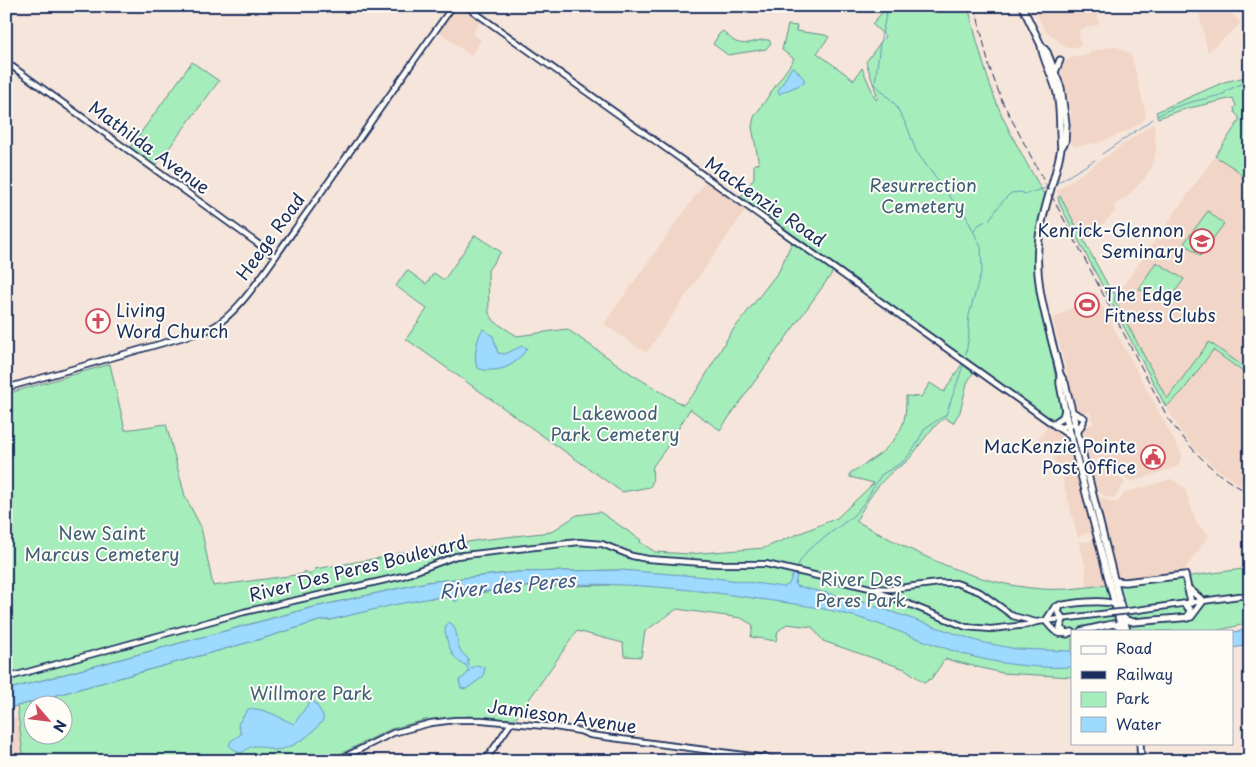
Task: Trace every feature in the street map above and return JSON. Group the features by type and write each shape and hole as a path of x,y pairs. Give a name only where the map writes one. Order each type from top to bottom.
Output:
{"main road":[{"name":"Heege Road","path":"6,388 213,328 225,319 275,256 453,6"},
{"name":"Mackenzie Road","path":"466,6 1052,422 1060,427 1071,423"},
{"path":"1022,6 1041,45 1047,52 1063,97 1065,142 1061,148"},
{"path":"1041,45 1041,51 1053,78 1059,102 1061,148 1041,224 1037,260 1040,294 1060,374 1060,384 1117,589 1124,629"},
{"path":"1047,52 1059,58 1055,72"},
{"name":"Mathilda Avenue","path":"6,62 275,256"},
{"path":"1052,422 1062,417 1068,411"},
{"path":"1068,411 1083,420 1074,435"},
{"path":"1052,422 1074,435"},
{"path":"1095,514 1115,604 1121,618 1133,622 1193,616 1203,601 1188,588"},
{"name":"River Des Peres Boulevard","path":"6,678 244,612 403,576 452,557 465,554 587,542 602,544 632,556 648,559 717,564 762,564 870,588 891,590 939,583 956,583 980,592 1013,616 1036,622"},
{"path":"1115,582 1185,575 1191,603"},
{"path":"1117,589 1125,582"},
{"name":"River Des Peres Boulevard","path":"870,588 966,627 986,629 1250,596"},
{"name":"River Des Peres Boulevard","path":"1239,596 1250,592"},
{"path":"1108,602 1114,597"},
{"path":"1069,633 1061,635 1056,633 1046,621 1053,609 1060,605 1108,602 1115,604"},
{"path":"1184,604 1190,609 1188,618"},
{"path":"1060,605 1058,612 1063,619 1060,628 1061,631 1069,633"},
{"path":"1085,630 1113,624 1121,618"},
{"path":"1124,629 1133,622"},
{"path":"1113,624 1124,629"},
{"name":"Jamieson Avenue","path":"336,761 393,733 431,723 482,720 560,728 580,731 590,735 790,761"},
{"path":"485,761 511,723"},
{"path":"1140,744 1141,761"},
{"path":"6,758 27,761"}],"shaded area":[{"path":"1040,6 1095,6 1099,24 1080,29 1081,46 1067,48 1045,30 1037,15 1037,9"},
{"path":"1197,6 1223,6 1241,23 1208,52"},
{"path":"459,7 481,21 472,34 481,40 471,56 438,31 455,8"},
{"path":"1115,46 1129,53 1132,58 1146,114 1145,119 1129,130 1098,143 1074,146 1071,143 1071,111 1061,68 1064,62 1071,58"},
{"path":"1154,123 1156,151 1152,167 1144,179 1127,197 1118,202 1114,207 1116,211 1085,242 1057,191"},
{"name":"Kenrick-Glennon Seminary","path":"1215,156 1237,170 1250,186 1250,358 1243,367 1209,342 1167,400 1114,299"},
{"path":"706,181 746,209 646,353 604,324"},
{"path":"1095,293 1182,455 1178,466 1132,482 1100,458 1090,461 1083,429 1093,423 1090,412 1080,414 1077,412 1053,319"},
{"path":"1213,350 1250,377 1250,479 1244,487 1215,468 1196,450 1182,433 1166,407 1183,391"},
{"path":"1048,426 1061,436 1057,445 1047,451 1039,439"},
{"path":"1063,452 1073,454 1093,531 1078,538 1060,469 1053,458"},
{"path":"1103,465 1125,482 1114,498 1105,496 1095,489 1092,476 1099,466"},
{"path":"1171,479 1185,488 1196,523 1209,535 1183,572 1117,580 1097,497 1117,503 1125,493"},
{"path":"1096,539 1109,584 1088,587 1085,575 1087,574 1079,541 1087,542"},
{"path":"19,717 23,756 6,754 6,720"}],"green space":[{"name":"Resurrection Cemetery","path":"888,6 968,6 995,99 1012,136 1045,196 1035,240 1034,260 1038,298 1062,412 1055,419 1047,416 741,197 754,178 754,164 759,164 752,127 754,117 794,59 782,50 788,25 797,26 796,31 829,37 817,53 854,80 862,68 876,100 878,98 866,62 885,36 872,24"},
{"path":"723,31 732,40 740,43 769,40 771,43 766,49 728,55 713,44"},
{"path":"192,62 219,81 154,168 129,149"},
{"path":"1250,76 1250,186 1237,170 1215,156 1239,121 1239,117 1235,113 1234,108 1236,106 1233,98 1181,110 1158,118 1156,112 1224,82"},
{"path":"1060,196 1112,293 1114,292 1116,296 1114,299 1167,399 1209,342 1250,371 1250,377 1213,350 1183,391 1166,407 1059,203 1058,197"},
{"path":"1208,211 1224,224 1200,256 1184,243"},
{"name":"Lakewood Park Cemetery","path":"475,235 501,252 488,270 489,313 495,322 517,336 567,329 633,375 683,405 697,390 730,334 779,271 792,242 833,272 720,430 690,409 653,466 650,487 622,492 406,339 427,309 396,286 407,270 426,284 434,273 444,280"},
{"path":"1156,262 1184,279 1166,305 1139,289"},
{"path":"110,364 125,430 166,424 185,496 201,527 213,586 303,574 305,571 310,575 315,569 385,557 391,558 398,553 480,540 551,532 577,515 600,512 655,552 689,554 764,548 837,518 874,483 850,477 850,473 883,451 896,437 904,420 906,396 921,397 930,383 944,392 962,364 973,373 967,383 960,412 953,423 945,418 934,427 907,461 888,475 877,487 856,521 945,565 968,574 1016,586 1042,589 1070,589 1107,585 1118,586 1250,568 1250,623 1219,630 1071,630 1071,677 1002,673 945,659 931,679 925,683 905,669 823,641 812,627 787,624 778,631 776,641 751,637 753,625 741,618 677,609 645,631 641,657 624,656 623,643 577,631 516,718 469,716 425,720 391,729 326,761 77,761 23,754 17,706 22,705 22,744 72,744 72,694 61,694 261,639 322,620 330,620 412,600 428,598 458,599 458,596 521,587 610,585 620,570 518,572 427,582 310,608 6,690 6,394"}],"water":[{"path":"792,67 804,79 804,83 779,94 778,91"},
{"path":"483,329 493,336 498,353 505,354 522,346 527,348 517,361 508,366 498,370 481,369 477,367 476,363 476,347"},
{"name":"River des Peres","path":"621,570 708,577 784,587 789,584 793,574 797,575 796,586 857,600 980,642 1017,649 1071,651 1071,667 1022,666 973,657 854,616 800,605 670,588 581,584 551,585 461,595 457,596 456,602 450,597 431,598 330,620 322,620 261,639 61,694 22,694 22,705 6,709 6,690 310,608 427,582 518,572"},
{"path":"448,622 451,623 456,632 458,646 468,658 468,664 472,668 478,665 485,668 483,677 466,689 461,688 459,680 469,671 466,665 457,660 453,655 445,628"},
{"path":"1250,630 1250,645 1234,648 1234,632"},
{"path":"311,700 313,700 323,715 323,720 314,731 295,744 274,750 255,746 241,753 229,745 231,741 241,734 238,724 248,709 266,711 294,724"}],"waterway":[{"path":"888,6 880,43 875,84 895,104 907,126 916,151 966,216 981,247 982,269 969,315 966,354"},
{"path":"1157,116 1182,105 1224,94 1226,91 1245,82 1250,84"},
{"path":"1102,154 1153,119"},
{"path":"1057,183 1095,160"},
{"path":"989,220 1011,193 1020,192 1026,194 1046,188"},
{"path":"974,231 977,226 985,221"},
{"path":"797,570 799,563 808,550 853,516 864,503 881,475 904,461 915,447 925,428 946,415 963,366"}],"railway":[{"path":"975,6 989,66 1002,101 1169,420 1205,462 1226,479 1250,493"}],"place":[{"name":"Kenrick-Glennon Seminary","path":"1202,241"},
{"name":"The Edge Fitness Clubs","path":"1087,305"},
{"name":"Living Word Church","path":"98,321"},
{"name":"MacKenzie Pointe Post Office","path":"1153,457"}],"park label":[{"name":"New Saint Marcus Cemetery","path":"102,544"},
{"name":"River Des Peres Park","path":"861,590"},
{"name":"Willmore Park","path":"311,694"}]}
